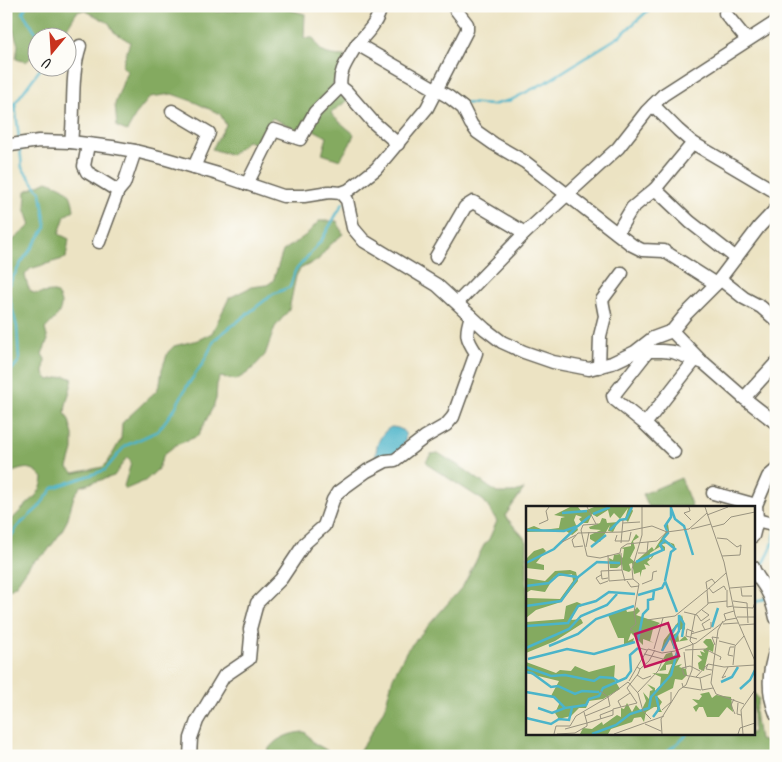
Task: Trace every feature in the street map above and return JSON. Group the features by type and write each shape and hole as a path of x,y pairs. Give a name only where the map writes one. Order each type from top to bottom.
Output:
{"street":[{"path":"340,88 339,79 341,72 357,44 375,24 379,17 381,6"},
{"path":"344,195 365,178 398,144 427,108 468,27 453,6"},
{"path":"725,13 747,40"},
{"path":"458,302 525,233 618,148 663,95 776,22"},
{"path":"357,44 437,90 463,108 477,132 525,162 639,249 664,251 762,307 776,320"},
{"path":"71,142 74,120 74,73 80,46"},
{"path":"340,88 346,91 373,122 398,144"},
{"path":"248,184 274,130 300,139 316,112 340,88"},
{"path":"653,105 692,142 776,192"},
{"path":"172,111 209,133 194,167"},
{"path":"8,146 39,141 71,142 136,151 289,197 329,192 344,195"},
{"path":"617,233 632,208 655,189 692,142"},
{"path":"88,145 84,166 87,172 118,191"},
{"path":"100,242 118,191 124,184 136,151"},
{"path":"655,189 690,222 736,258"},
{"path":"344,195 353,228 364,241 437,284 502,342 524,352 573,367 589,369 599,368 635,352 653,338 672,331 718,282 759,227 776,209"},
{"path":"436,257 466,207 473,202 525,233"},
{"path":"599,368 600,336 605,316 602,300 622,273"},
{"path":"190,756 191,738 197,721 224,676 250,659 250,630 257,603 280,579 305,543 324,526 333,500 338,492 367,470 386,461 395,460 453,417 476,354 466,337 471,316"},
{"path":"672,331 699,362 776,423"},
{"path":"635,352 649,350 673,352 699,362"},
{"path":"649,350 613,396 614,400 645,424 674,452"},
{"path":"645,424 699,362"},
{"path":"744,398 776,363"},
{"path":"754,532 757,520 756,505 768,477 776,470"},
{"path":"713,493 756,505"},
{"path":"757,520 773,524"},
{"path":"756,572 771,599 776,618"},
{"path":"776,650 770,666 773,707 776,714"}],"green space":[{"path":"6,6 210,6 216,12 275,6 305,14 304,38 314,38 316,44 325,53 345,56 332,88 348,100 331,113 354,134 340,160 322,154 327,137 308,127 301,131 272,118 257,144 247,141 231,155 212,149 226,125 220,114 172,94 150,97 137,113 127,131 117,127 115,104 127,71 122,66 130,42 114,32 109,23 84,10 77,12 67,28 28,28 28,60 26,62 16,59 18,45 13,29 6,28"},
{"path":"47,181 66,190 73,203 74,210 65,216 59,234 69,239 66,258 30,269 25,275 29,289 32,292 55,292 61,302 59,312 45,329 48,340 42,354 45,359 44,374 49,380 66,376 73,379 65,413 73,435 73,450 68,468 74,473 103,467 108,462 121,439 122,423 156,391 160,384 162,369 168,352 174,346 198,340 212,333 229,298 251,287 267,285 273,281 283,251 306,235 319,221 337,221 343,234 329,246 318,260 300,269 296,276 289,310 275,327 265,355 249,372 236,380 220,377 217,384 216,399 198,436 176,445 164,454 158,469 145,481 126,489 124,486 131,463 127,457 114,476 81,486 74,496 67,521 60,534 46,553 32,562 16,585 6,592 6,523 14,518 37,494 43,478 34,470 25,468 6,474 6,246 31,225 25,208 26,191"},
{"path":"438,453 497,493 512,493 524,489 505,516 526,540 526,734 754,734 754,693 759,699 755,711 759,740 776,744 776,756 337,756 356,754 366,742 385,707 393,677 407,650 463,586 497,521 484,501 431,467 426,461 431,454"},
{"path":"681,478 692,506 649,506 643,494"},
{"path":"305,732 314,743 337,756 266,756 268,750 276,741 287,735"}],"water":[{"path":"391,427 400,429 405,433 403,445 392,455 384,458 376,457 379,440 384,432"}],"waterway":[{"path":"26,6 23,13 33,28"},
{"path":"464,103 492,105 511,100 548,81 620,36 653,6"},
{"path":"19,139 15,103 34,78"},
{"path":"6,377 19,361 17,327 7,288 21,263 46,227 41,193 22,168 20,147"},
{"path":"6,544 18,526 38,508 53,488 105,470 125,446 158,431 203,363 215,339 273,294 290,287 295,271 321,241 343,203"},
{"path":"776,484 776,494"},
{"path":"758,571 770,551 776,529"},
{"path":"754,603 767,598"},
{"path":"661,756 686,734"}]}
